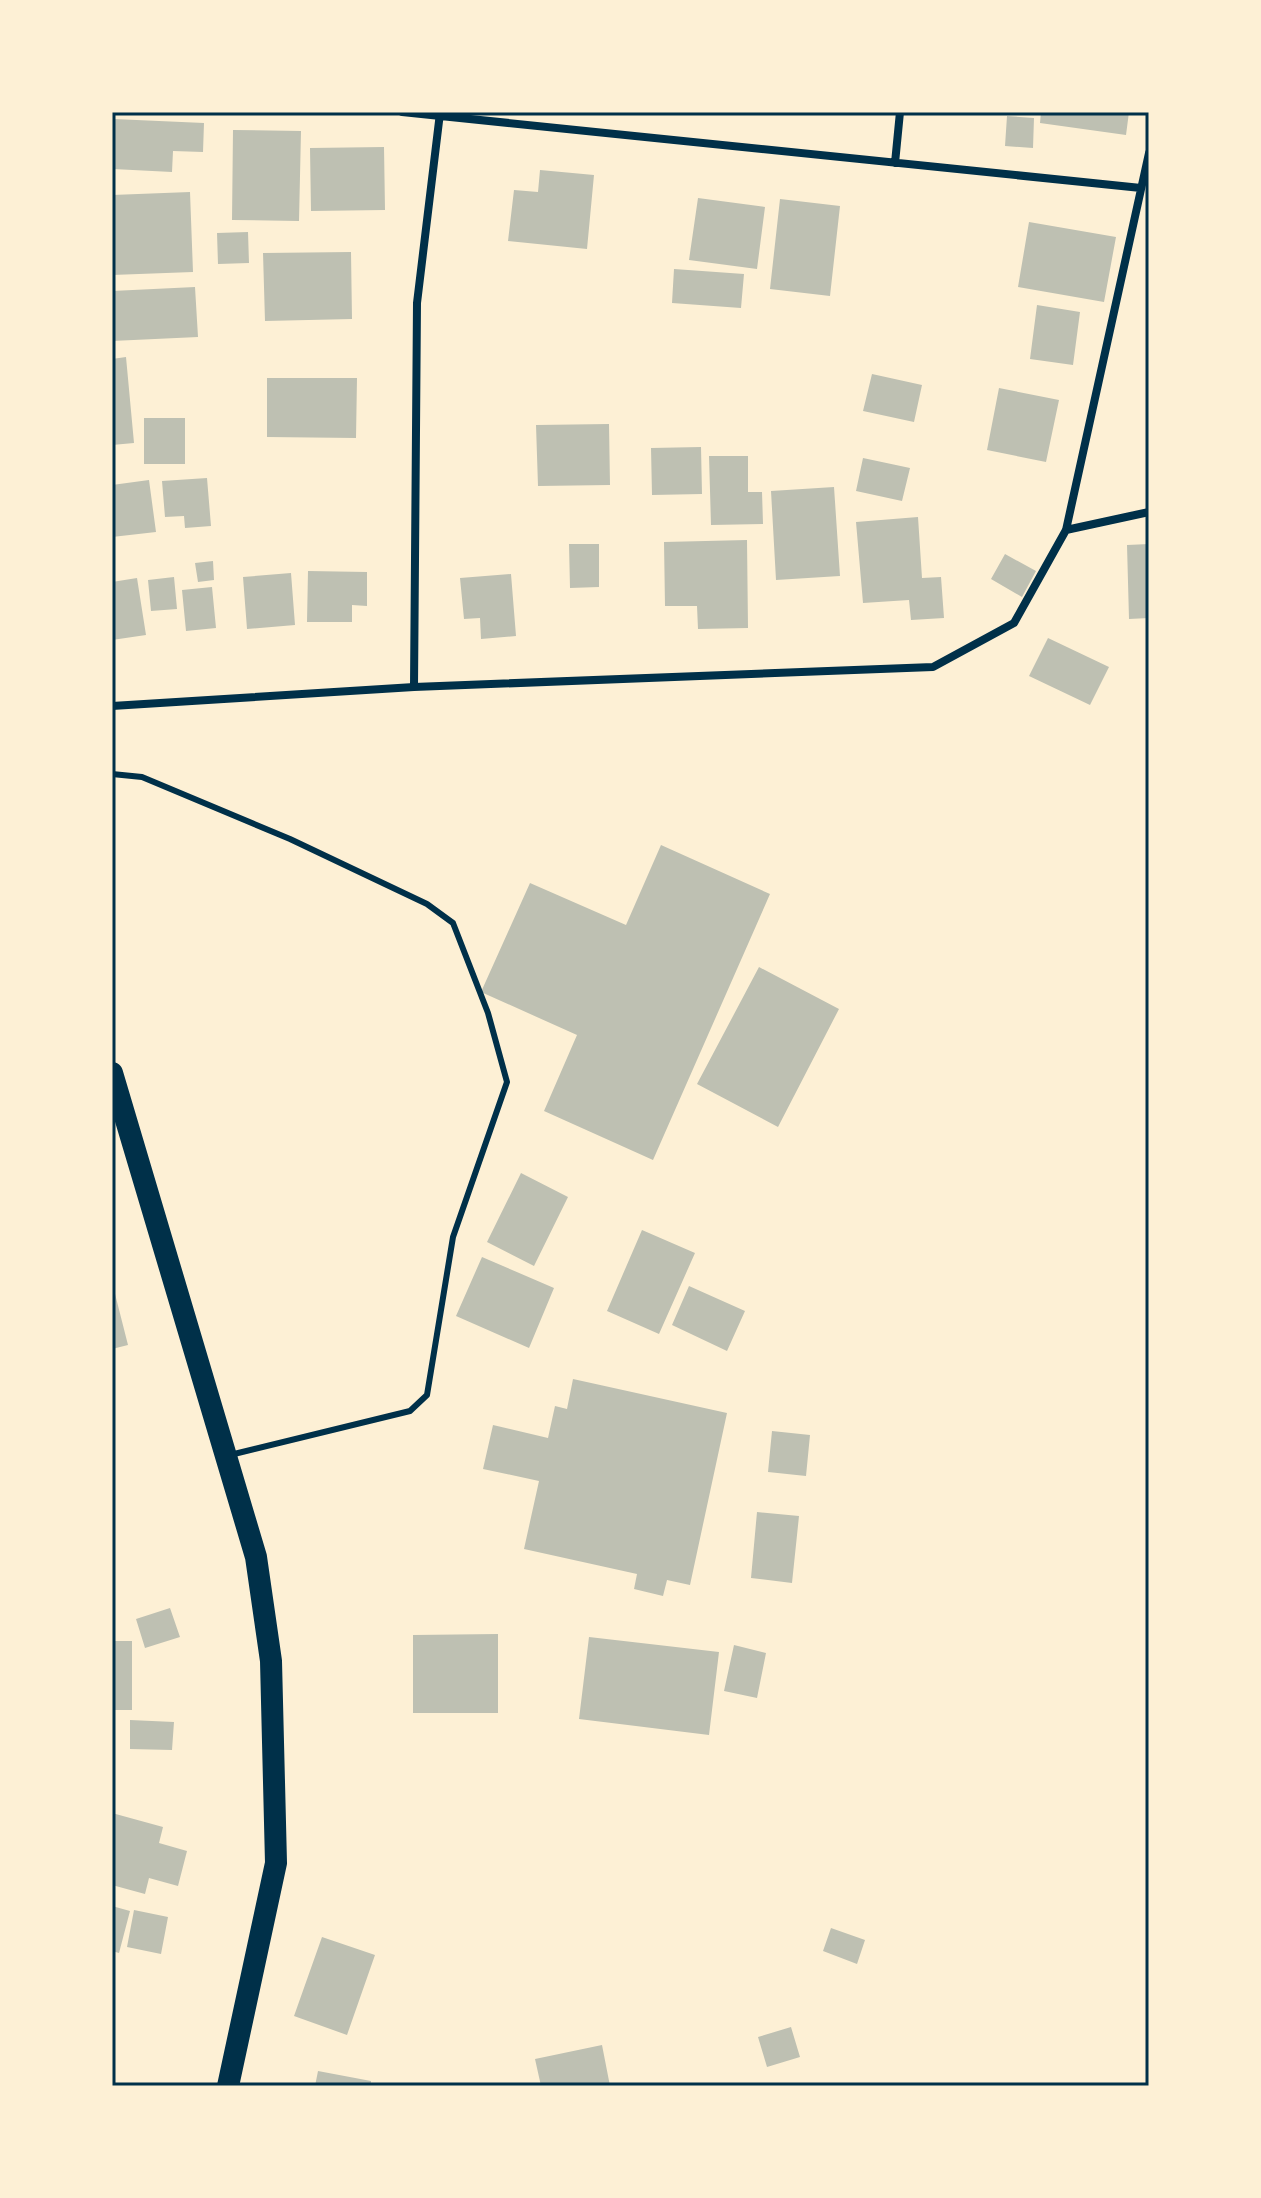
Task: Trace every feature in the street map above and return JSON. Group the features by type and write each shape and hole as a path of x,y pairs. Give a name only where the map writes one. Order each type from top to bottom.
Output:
{"highway":[{"path":"112,1073 256,1557 271,1661 276,1863 228,2086"}],"street":[{"path":"402,112 1141,188"},
{"path":"895,163 900,112"},
{"path":"414,687 417,303 440,114"},
{"path":"112,706 414,687 933,667 1014,623 1066,530 1149,153"},
{"path":"1066,530 1149,512"}],"lane":[{"path":"112,774 142,777 290,839 427,904 453,923 488,1013 507,1082 453,1237 435,1364 427,1395 420,1405 410,1411 227,1456"}],"building":[{"path":"1041,112 1129,112 1126,135 1040,123"},
{"path":"1007,116 1034,118 1033,148 1005,146"},
{"path":"114,119 204,123 203,152 173,151 172,172 113,169"},
{"path":"233,130 301,131 299,221 232,220"},
{"path":"384,147 385,210 311,211 310,148"},
{"path":"540,170 594,175 587,249 508,241 514,190 538,192"},
{"path":"190,192 193,272 112,275 112,195"},
{"path":"698,198 765,207 757,269 689,260"},
{"path":"780,199 840,206 830,296 770,289"},
{"path":"1029,222 1116,237 1104,302 1018,287"},
{"path":"248,232 249,263 218,264 217,233"},
{"path":"351,252 352,319 265,321 263,253"},
{"path":"674,269 744,274 741,308 672,303"},
{"path":"195,287 198,337 112,341 112,291"},
{"path":"1037,305 1080,312 1073,365 1030,359"},
{"path":"126,357 134,443 112,445 112,359"},
{"path":"872,374 922,385 914,422 863,411"},
{"path":"267,378 357,378 356,438 267,437"},
{"path":"999,388 1059,400 1046,462 987,450"},
{"path":"144,418 185,418 185,464 144,464"},
{"path":"609,424 610,485 538,486 536,425"},
{"path":"701,447 702,494 652,495 651,448"},
{"path":"709,456 748,456 748,492 762,492 763,524 711,525"},
{"path":"863,458 910,468 902,501 856,491"},
{"path":"207,478 211,526 185,528 184,516 165,517 162,481"},
{"path":"149,480 156,532 112,537 112,485"},
{"path":"834,487 840,576 776,580 771,491"},
{"path":"918,517 922,578 941,577 944,618 911,620 909,600 863,603 856,522"},
{"path":"747,540 748,628 698,629 697,606 665,606 664,542"},
{"path":"569,544 599,544 599,587 570,588"},
{"path":"1149,544 1149,618 1129,619 1127,545"},
{"path":"1005,554 1036,571 1022,597 991,579"},
{"path":"213,561 214,580 198,582 195,563"},
{"path":"308,571 367,572 367,606 352,605 352,622 307,622"},
{"path":"291,573 295,625 247,629 243,577"},
{"path":"511,574 516,636 481,639 480,618 464,619 460,578"},
{"path":"174,577 177,609 151,611 148,580"},
{"path":"137,578 146,635 112,640 112,582"},
{"path":"212,587 216,628 186,631 182,590"},
{"path":"1048,638 1109,667 1090,705 1029,676"},
{"path":"661,845 770,894 653,1160 544,1111 577,1035 481,992 530,883 626,925"},
{"path":"759,967 839,1009 778,1127 697,1084"},
{"path":"521,1173 568,1197 534,1266 487,1242"},
{"path":"642,1230 695,1253 659,1334 607,1311"},
{"path":"482,1257 554,1288 529,1348 456,1316"},
{"path":"112,1282 128,1345 112,1349"},
{"path":"689,1286 745,1311 727,1351 672,1325"},
{"path":"573,1379 727,1413 690,1585 667,1580 663,1596 634,1589 637,1574 524,1549 539,1481 483,1469 493,1425 548,1438 555,1406 567,1409"},
{"path":"772,1431 810,1435 806,1476 768,1472"},
{"path":"757,1512 799,1516 792,1583 751,1578"},
{"path":"170,1608 180,1637 145,1648 136,1619"},
{"path":"498,1634 498,1713 413,1713 413,1635"},
{"path":"589,1637 719,1652 709,1735 579,1719"},
{"path":"112,1641 132,1641 132,1710 112,1710"},
{"path":"734,1645 766,1653 757,1698 724,1691"},
{"path":"130,1720 174,1722 172,1750 130,1749"},
{"path":"112,1813 163,1827 159,1843 187,1851 178,1886 149,1878 145,1894 112,1885"},
{"path":"112,1906 130,1911 119,1953 112,1951"},
{"path":"134,1910 168,1917 161,1954 127,1947"},
{"path":"831,1928 865,1940 857,1964 823,1951"},
{"path":"322,1937 375,1955 347,2035 294,2016"},
{"path":"791,2027 800,2057 767,2067 758,2037"},
{"path":"602,2045 610,2086 541,2086 535,2059"},
{"path":"318,2071 371,2081 371,2086 315,2086"}]}
